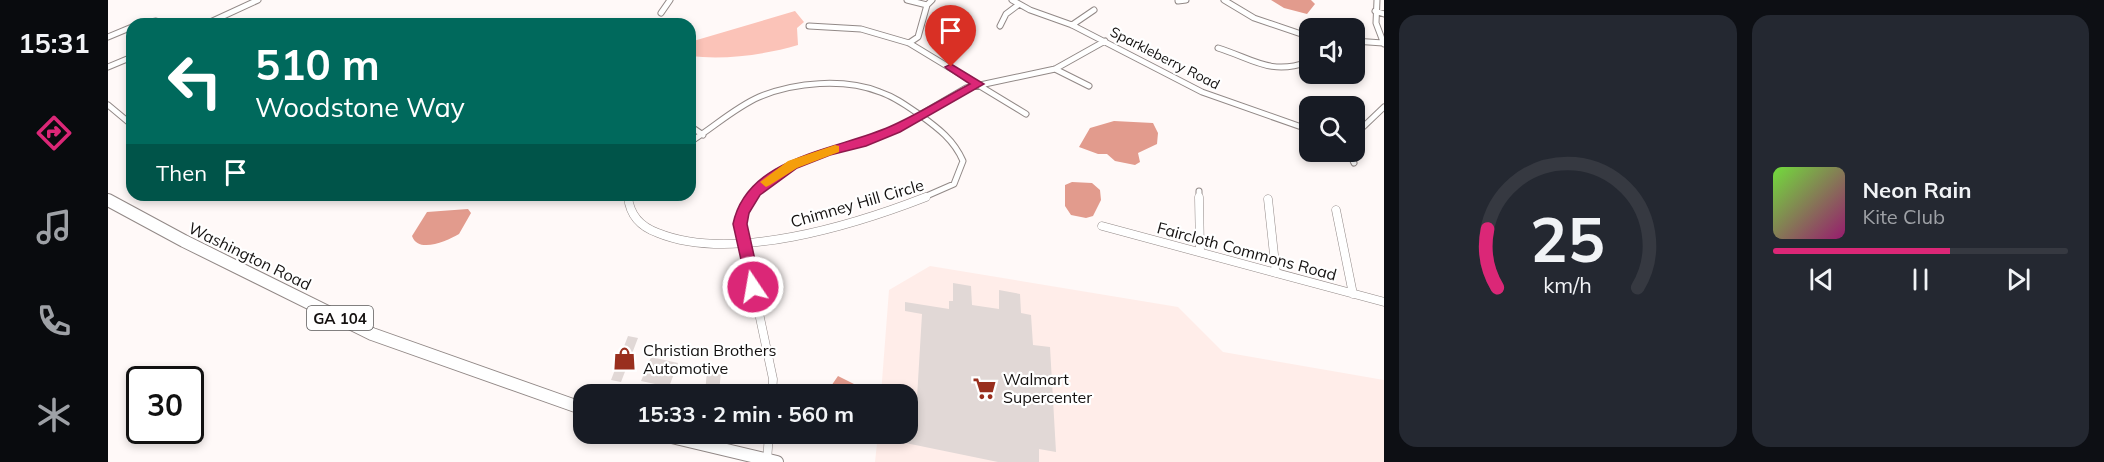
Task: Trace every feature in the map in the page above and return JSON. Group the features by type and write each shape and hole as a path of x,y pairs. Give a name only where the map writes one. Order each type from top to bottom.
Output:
{"main road":[{"name":"Washington Road","path":"108,200 184,241 372,334 573,405"},
{"path":"700,444 770,461"}],"street":[{"path":"219,18 258,0"},
{"path":"661,13 670,0"},
{"path":"907,0 930,2 918,37 909,43"},
{"path":"1178,1 1186,0"},
{"path":"1224,0 1237,10 1268,25 1299,34"},
{"path":"1377,0 1375,11 1377,32 1384,44"},
{"path":"1000,26 1015,2"},
{"name":"Sparkleberry Road","path":"1015,2 1072,25 1202,92 1299,126"},
{"path":"1072,25 1094,10"},
{"path":"1375,11 1384,14"},
{"path":"809,26 861,29 909,43 1026,114"},
{"path":"108,37 126,30"},
{"path":"773,384 740,224 742,213 755,191 792,165 809,157 862,143 896,129 978,84 1055,69 1105,41"},
{"path":"1365,42 1384,44"},
{"path":"1218,48 1279,70 1299,66"},
{"path":"108,67 126,60"},
{"path":"1055,69 1089,86"},
{"name":"Chimney Hill Circle","path":"629,201 634,216 641,224 662,238 699,245 744,243 788,237 822,229 930,196 954,184 963,160 950,136 920,115 880,91 849,85 811,86 760,96 740,106 696,139"},
{"path":"108,105 126,120"},
{"path":"1365,125 1384,107"},
{"path":"696,130 703,135"},
{"path":"1199,191 1200,252"},
{"path":"1268,199 1276,273"},
{"path":"1336,210 1353,294"},
{"name":"Faircloth Commons Road","path":"1102,226 1384,302"},
{"path":"769,444 770,461"}],"shaded area":[{"path":"1271,0 1311,0 1315,4 1307,14 1284,8"},
{"path":"795,11 804,22 797,28 798,45 772,52 744,56 696,56 696,40"},
{"path":"1114,121 1153,123 1158,133 1157,144 1138,153 1140,162 1135,165 1115,161 1107,154 1098,154 1079,147 1090,128"},
{"path":"1072,182 1092,183 1100,190 1101,200 1093,216 1086,218 1071,215 1065,206 1065,185"},
{"path":"468,209 471,213 459,234 454,237 426,245 415,241 412,236 427,212"},
{"path":"930,266 1178,307 1223,352 1384,380 1384,462 875,462 877,444 918,444 918,384 882,384 889,290"},
{"path":"838,376 854,384 832,384"}],"building":[{"name":"Walmart Supercenter","path":"953,283 971,286 972,305 999,309 999,290 1020,294 1021,313 1031,315 1033,345 1050,347 1056,452 1039,449 1039,462 998,462 910,444 918,444 918,384 922,314 905,311 905,302 949,309 949,301 953,301"},
{"name":"Christian Brothers Automotive","path":"628,336 638,338 621,382 611,380"},
{"path":"651,357 678,363 670,384 641,381"},
{"path":"707,370 721,371 720,384 706,384"}],"slow traffic":[{"path":"766,182 792,165 835,149"}],"place":[{"name":"Christian Brothers Automotive","path":"625,359"},
{"name":"Walmart Supercenter","path":"985,388"}],"route":[{"path":"753,287 740,224 742,213 755,191 792,165 826,151 862,143 896,129 966,88 978,84 951,67"}]}
